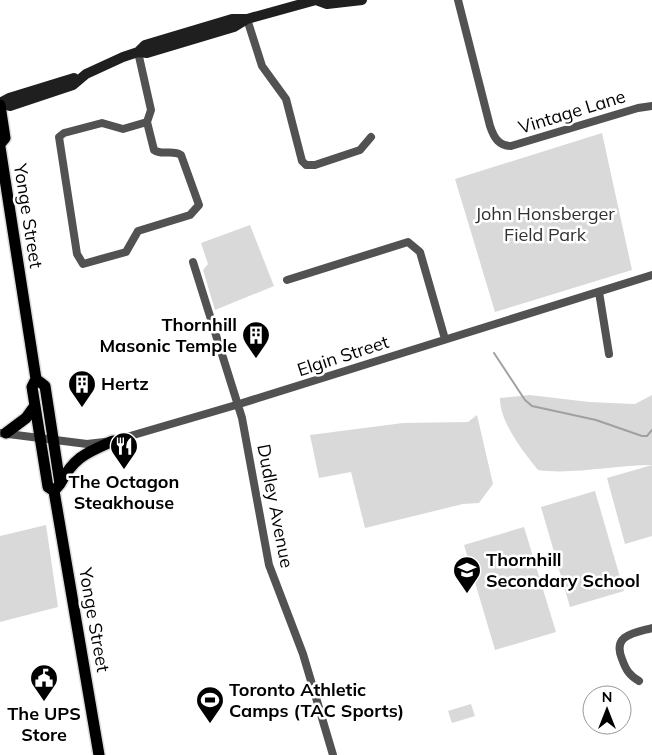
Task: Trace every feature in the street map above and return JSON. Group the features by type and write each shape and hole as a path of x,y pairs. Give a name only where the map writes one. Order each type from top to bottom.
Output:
{"main road":[{"path":"0,104 10,106 73,85 80,78 108,62 138,52 147,53 234,27 247,19 316,0 327,4 362,0"},
{"name":"Yonge Street","path":"0,104 5,138 0,145 36,379 32,387 34,406 48,487 57,488"},
{"name":"Yonge Street","path":"36,379 44,386 53,440 57,488 99,755"},
{"path":"3,433 26,418 34,406"},
{"path":"57,488 74,462 83,454 113,441"}],"street":[{"name":"Vintage Lane","path":"458,0 493,136 502,145 511,146 638,108 652,106"},
{"path":"247,19 262,66 286,99 302,161 306,165 315,165 360,150 371,137"},
{"path":"138,52 151,110 147,122 156,152 174,151 185,159 199,201 198,208 190,214 138,230 126,252 83,264 77,254 59,137 64,133 102,123 123,129 147,122"},
{"path":"287,280 408,242 420,252 445,339"},
{"name":"Dudley Avenue","path":"193,262 236,405 242,418 269,565 303,654 333,755"},
{"name":"Elgin Street","path":"3,433 88,444 113,441 236,405 652,275"},
{"path":"599,292 609,354"},
{"path":"639,681 629,675 619,652 619,646 620,642 628,636 652,628"}],"green space":[{"name":"John Honsberger Field Park","path":"602,133 632,270 495,312 455,179"},
{"path":"250,225 274,286 215,310 203,270 208,264 201,243"},
{"path":"530,395 589,402 635,404 652,395 652,465 579,471 538,470 513,436 504,417 500,398"},
{"path":"477,415 493,484 479,503 463,504 365,528 351,472 319,478 310,435 403,423 468,422"},
{"path":"652,465 652,536 625,544 607,478"},
{"path":"595,491 624,591 570,607 541,507"},
{"path":"46,525 58,607 0,622 0,536"},
{"path":"524,527 556,632 495,650 464,545"},
{"path":"471,704 475,716 452,723 448,711"}],"waterway":[{"path":"494,353 525,400 532,406 596,420 642,436 647,436 652,430"}],"place":[{"name":"Thornhill Masonic Temple","path":"256,359"},
{"name":"Hertz","path":"82,408"},
{"name":"The Octagon Steakhouse","path":"124,470"},
{"name":"Thornhill Secondary School","path":"467,594"},
{"name":"The UPS Store","path":"44,702"},
{"name":"Toronto Athletic Camps (TAC Sports)","path":"210,724"}]}
